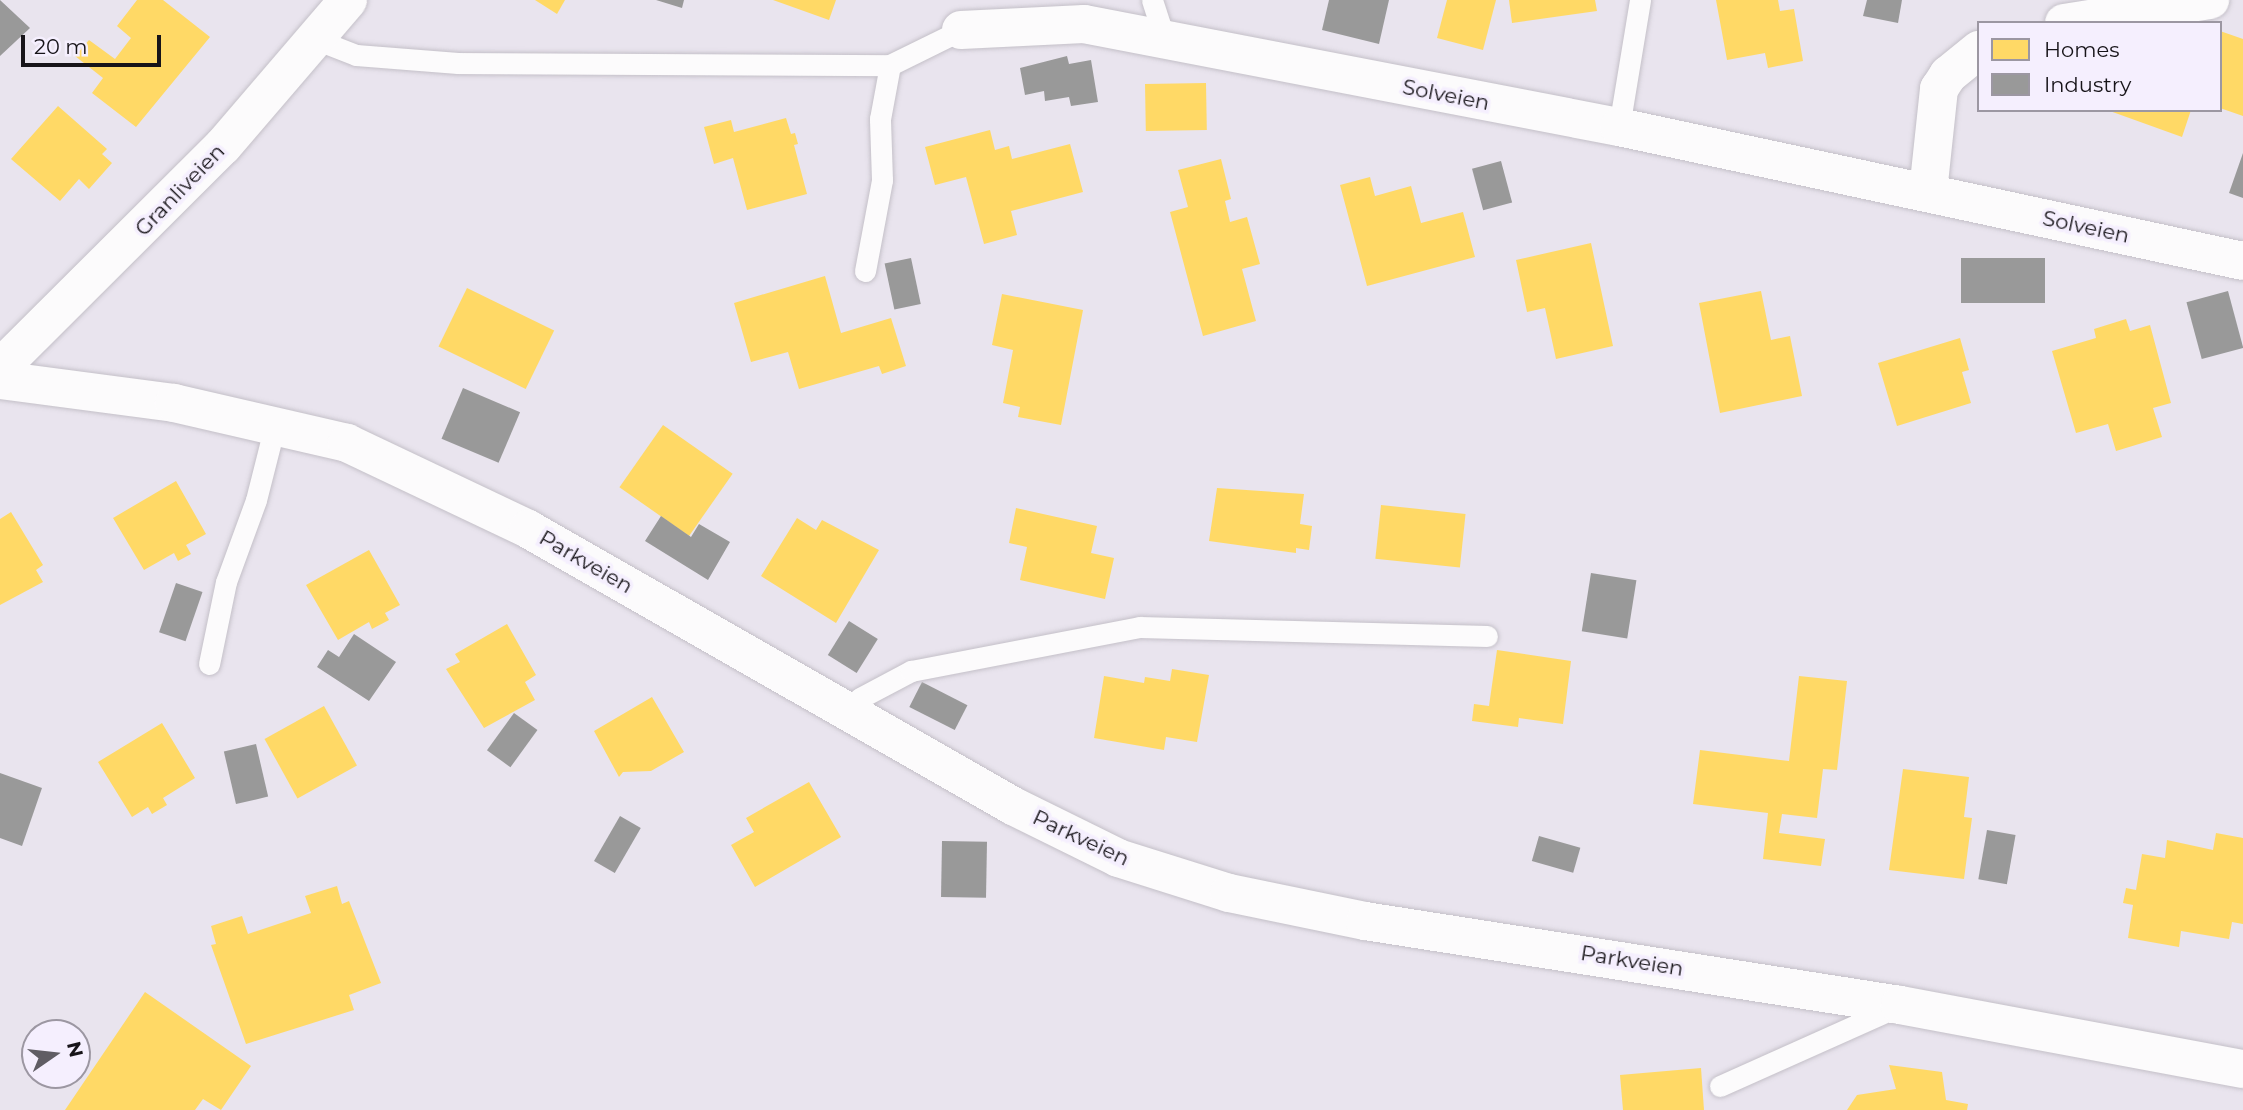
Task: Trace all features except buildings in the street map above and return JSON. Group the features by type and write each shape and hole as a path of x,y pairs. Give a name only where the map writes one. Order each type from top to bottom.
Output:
{"street":[{"name":"Granliveien","path":"0,368 223,146 348,0"},
{"path":"2077,21 2210,0"},
{"name":"Solveien","path":"961,30 1084,24 1619,127 2243,261"},
{"path":"1928,192 1939,89 1948,75 1977,52"},
{"name":"Parkveien","path":"0,380 174,403 347,443 430,479 528,529 1013,806 1118,858 1229,893 1365,921 1900,1005 2243,1069"}],"lane":[{"path":"1152,0 1165,40"},
{"path":"1619,127 1640,0"},
{"path":"315,39 356,55 457,63 890,65 961,30"},
{"path":"865,271 882,180 880,119 890,65"},
{"path":"209,664 226,582 256,500 275,425"},
{"path":"850,713 860,698 876,688 933,664 1140,627 1488,636"},
{"path":"1720,1086 1900,1005"}]}
